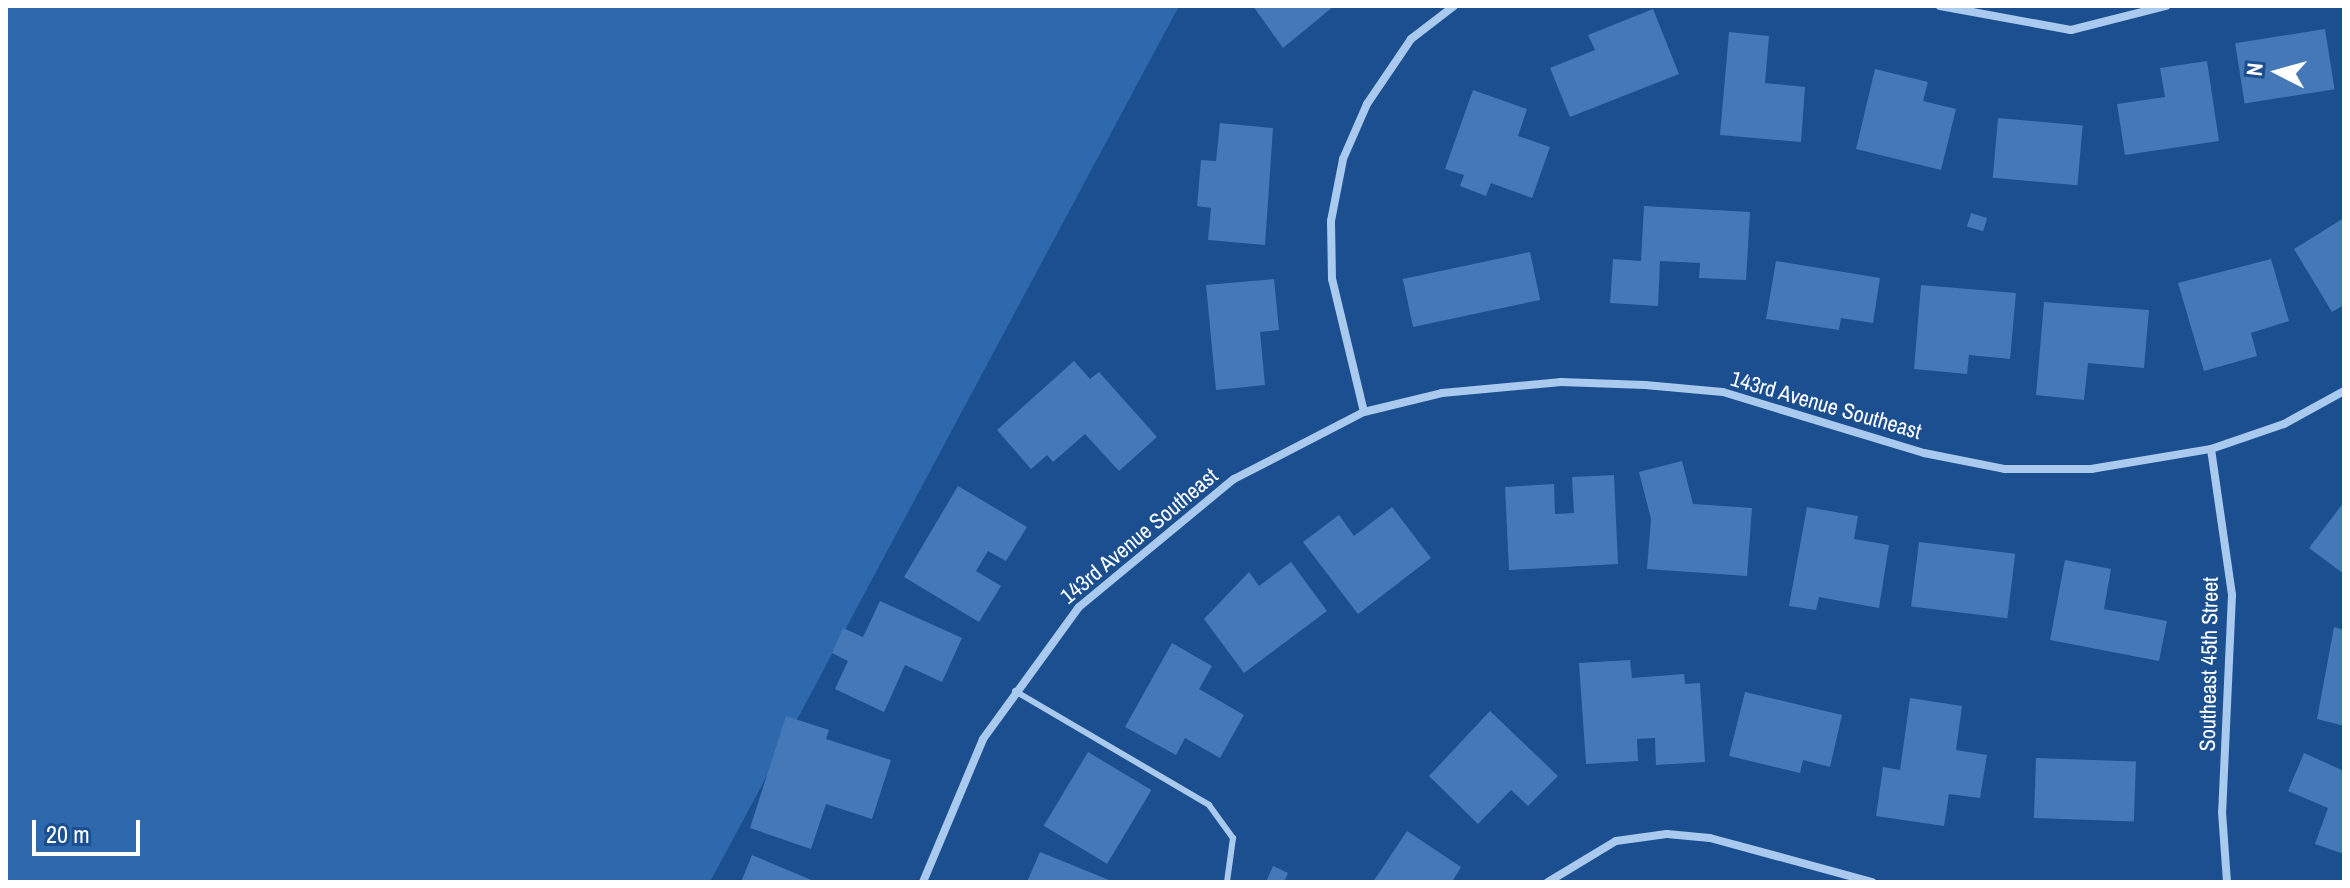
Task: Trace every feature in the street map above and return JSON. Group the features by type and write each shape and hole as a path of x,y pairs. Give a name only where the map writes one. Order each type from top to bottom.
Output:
{"street":[{"path":"1364,412 1332,279 1331,221 1343,159 1367,104 1411,39 1454,6"},
{"path":"1940,6 2071,30 2166,6"},
{"name":"143rd Avenue Southeast","path":"923,882 983,739 1079,607 1155,540 1234,479 1364,412 1442,393 1561,382 1645,385 1723,392 1924,453 2005,469 2091,469 2211,449 2284,424 2344,391"},
{"name":"Southeast 45th Street","path":"2211,449 2232,595 2222,812 2227,882"},
{"path":"1548,882 1616,841 1667,834 1710,838 1872,882"}],"lane":[{"path":"1015,691 1209,805 1233,838 1227,882"}],"shaded area":[{"path":"6,6 1179,6 710,882 6,882"}],"building":[{"path":"1253,6 1334,6 1283,48"},
{"path":"1653,9 1679,74 1570,117 1550,68 1595,50 1588,35"},
{"path":"2325,29 2335,89 2245,103 2235,43"},
{"path":"1729,32 1769,36 1765,83 1805,87 1801,142 1720,135"},
{"path":"2207,61 2219,141 2125,155 2117,104 2165,97 2160,68"},
{"path":"1875,69 1928,82 1923,101 1956,109 1941,170 1856,149"},
{"path":"1473,90 1527,109 1518,136 1550,147 1532,198 1491,183 1486,196 1460,186 1464,175 1445,169"},
{"path":"1998,118 2083,125 2077,185 1993,178"},
{"path":"1220,123 1273,128 1265,245 1208,240 1211,208 1197,206 1201,160 1216,161"},
{"path":"1644,206 1750,212 1746,280 1699,278 1700,263 1660,261 1658,306 1610,303 1613,259 1641,261"},
{"path":"1971,213 1987,218 1983,231 1967,226"},
{"path":"2344,218 2344,305 2332,312 2294,249"},
{"path":"1530,252 1540,300 1413,327 1403,279"},
{"path":"2271,259 2289,321 2251,333 2257,356 2204,371 2178,283"},
{"path":"1776,261 1880,278 1873,323 1841,318 1839,330 1766,319"},
{"path":"1274,279 1279,330 1260,332 1265,385 1216,390 1206,285"},
{"path":"1921,285 2016,293 2010,359 1969,355 1967,374 1914,369"},
{"path":"2044,302 2149,310 2144,368 2088,363 2084,400 2036,395"},
{"path":"1074,361 1090,379 1099,372 1157,437 1119,471 1085,434 1053,462 1047,455 1031,469 997,430"},
{"path":"1682,461 1693,504 1752,508 1747,576 1647,569 1651,519 1639,472"},
{"path":"1614,475 1618,564 1509,570 1505,487 1554,484 1555,514 1574,513 1572,477"},
{"path":"958,486 1027,527 1006,561 988,551 976,571 1001,586 979,622 904,577"},
{"path":"2344,502 2344,574 2309,548"},
{"path":"1392,507 1431,558 1358,614 1303,542 1339,515 1354,536"},
{"path":"1807,507 1858,516 1854,539 1889,545 1879,608 1819,597 1816,610 1789,606"},
{"path":"1919,542 2015,554 2007,618 1911,607"},
{"path":"2065,560 2111,569 2104,609 2167,621 2159,661 2050,640"},
{"path":"1291,562 1327,611 1244,673 1204,619 1249,572 1259,586"},
{"path":"880,601 962,638 942,682 905,665 884,712 835,689 848,661 832,653 843,628 863,637"},
{"path":"2334,627 2344,630 2344,726 2317,719"},
{"path":"1172,643 1212,666 1199,689 1244,715 1220,758 1185,738 1176,755 1125,727"},
{"path":"1630,660 1632,678 1684,674 1685,684 1700,683 1705,762 1656,765 1655,738 1637,739 1638,761 1586,764 1579,663"},
{"path":"1745,692 1842,715 1830,767 1803,760 1800,773 1729,756"},
{"path":"1910,698 1962,706 1956,750 1987,755 1980,798 1949,794 1944,826 1876,816 1883,767 1900,770"},
{"path":"1490,711 1558,776 1528,806 1511,790 1478,824 1429,776"},
{"path":"786,716 829,730 826,739 891,760 872,819 826,804 811,849 750,828"},
{"path":"1088,752 1151,790 1107,864 1044,826"},
{"path":"2304,753 2344,771 2344,854 2315,844 2328,808 2288,791"},
{"path":"2036,758 2136,761 2134,821 2034,818"},
{"path":"1407,831 1461,867 1452,882 1373,882"},
{"path":"1040,852 1114,882 1027,882"},
{"path":"752,855 816,882 741,882"},
{"path":"1273,866 1288,873 1284,882 1266,882"}]}
